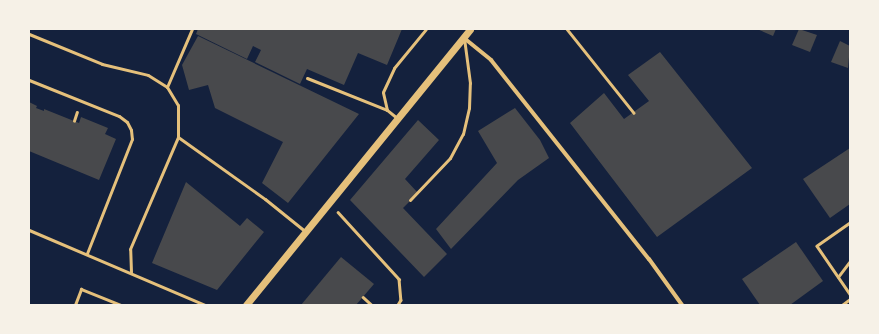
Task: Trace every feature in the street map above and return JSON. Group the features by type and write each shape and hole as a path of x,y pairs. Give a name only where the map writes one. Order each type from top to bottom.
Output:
{"street":[{"path":"246,305 470,29"},
{"path":"464,38 491,60 649,259 682,305"}],"lane":[{"path":"167,87 192,29"},
{"path":"387,110 383,92 394,68 426,29"},
{"path":"29,34 102,64 148,75 167,87 178,105 178,137 130,249 131,272"},
{"path":"410,200 450,158 463,134 469,108 470,83 464,38"},
{"path":"307,78 387,110 398,119"},
{"path":"29,80 119,116 127,122 131,130 132,139 87,253"},
{"path":"178,137 265,199 306,232"},
{"path":"29,230 87,253 205,305"}],"path":[{"path":"567,29 634,113"},
{"path":"329,203 399,279 401,300 398,305"},
{"path":"850,223 817,246 850,294"},
{"path":"838,278 850,261"},
{"path":"75,305 81,289 121,305"},
{"path":"363,297 372,305"},
{"path":"842,305 850,299"}],"building":[{"path":"198,29 402,29 387,65 358,53 344,85 307,69 300,84 255,62 261,50 253,46 247,59 196,34"},
{"path":"757,29 776,29 773,36"},
{"path":"799,29 817,35 810,52 792,45"},
{"path":"198,36 359,114 288,203 262,183 283,142 215,108 208,85 189,90 182,65"},
{"path":"840,41 850,46 848,68 831,62"},
{"path":"660,52 752,168 657,237 570,123 604,93 624,119 649,101 628,75"},
{"path":"29,102 37,106 36,108 44,111 44,109 79,123 81,117 108,128 105,134 116,139 99,180 29,151"},
{"path":"515,108 540,140 549,158 518,180 451,249 436,229 497,163 478,131"},
{"path":"418,120 439,140 405,179 418,193 403,208 447,254 424,277 350,200"},
{"path":"850,148 850,204 830,218 803,179"},
{"path":"186,182 240,226 247,218 264,232 217,290 152,263"},
{"path":"796,242 823,281 790,305 760,305 742,279"},
{"path":"341,257 374,284 356,305 301,305"}]}
